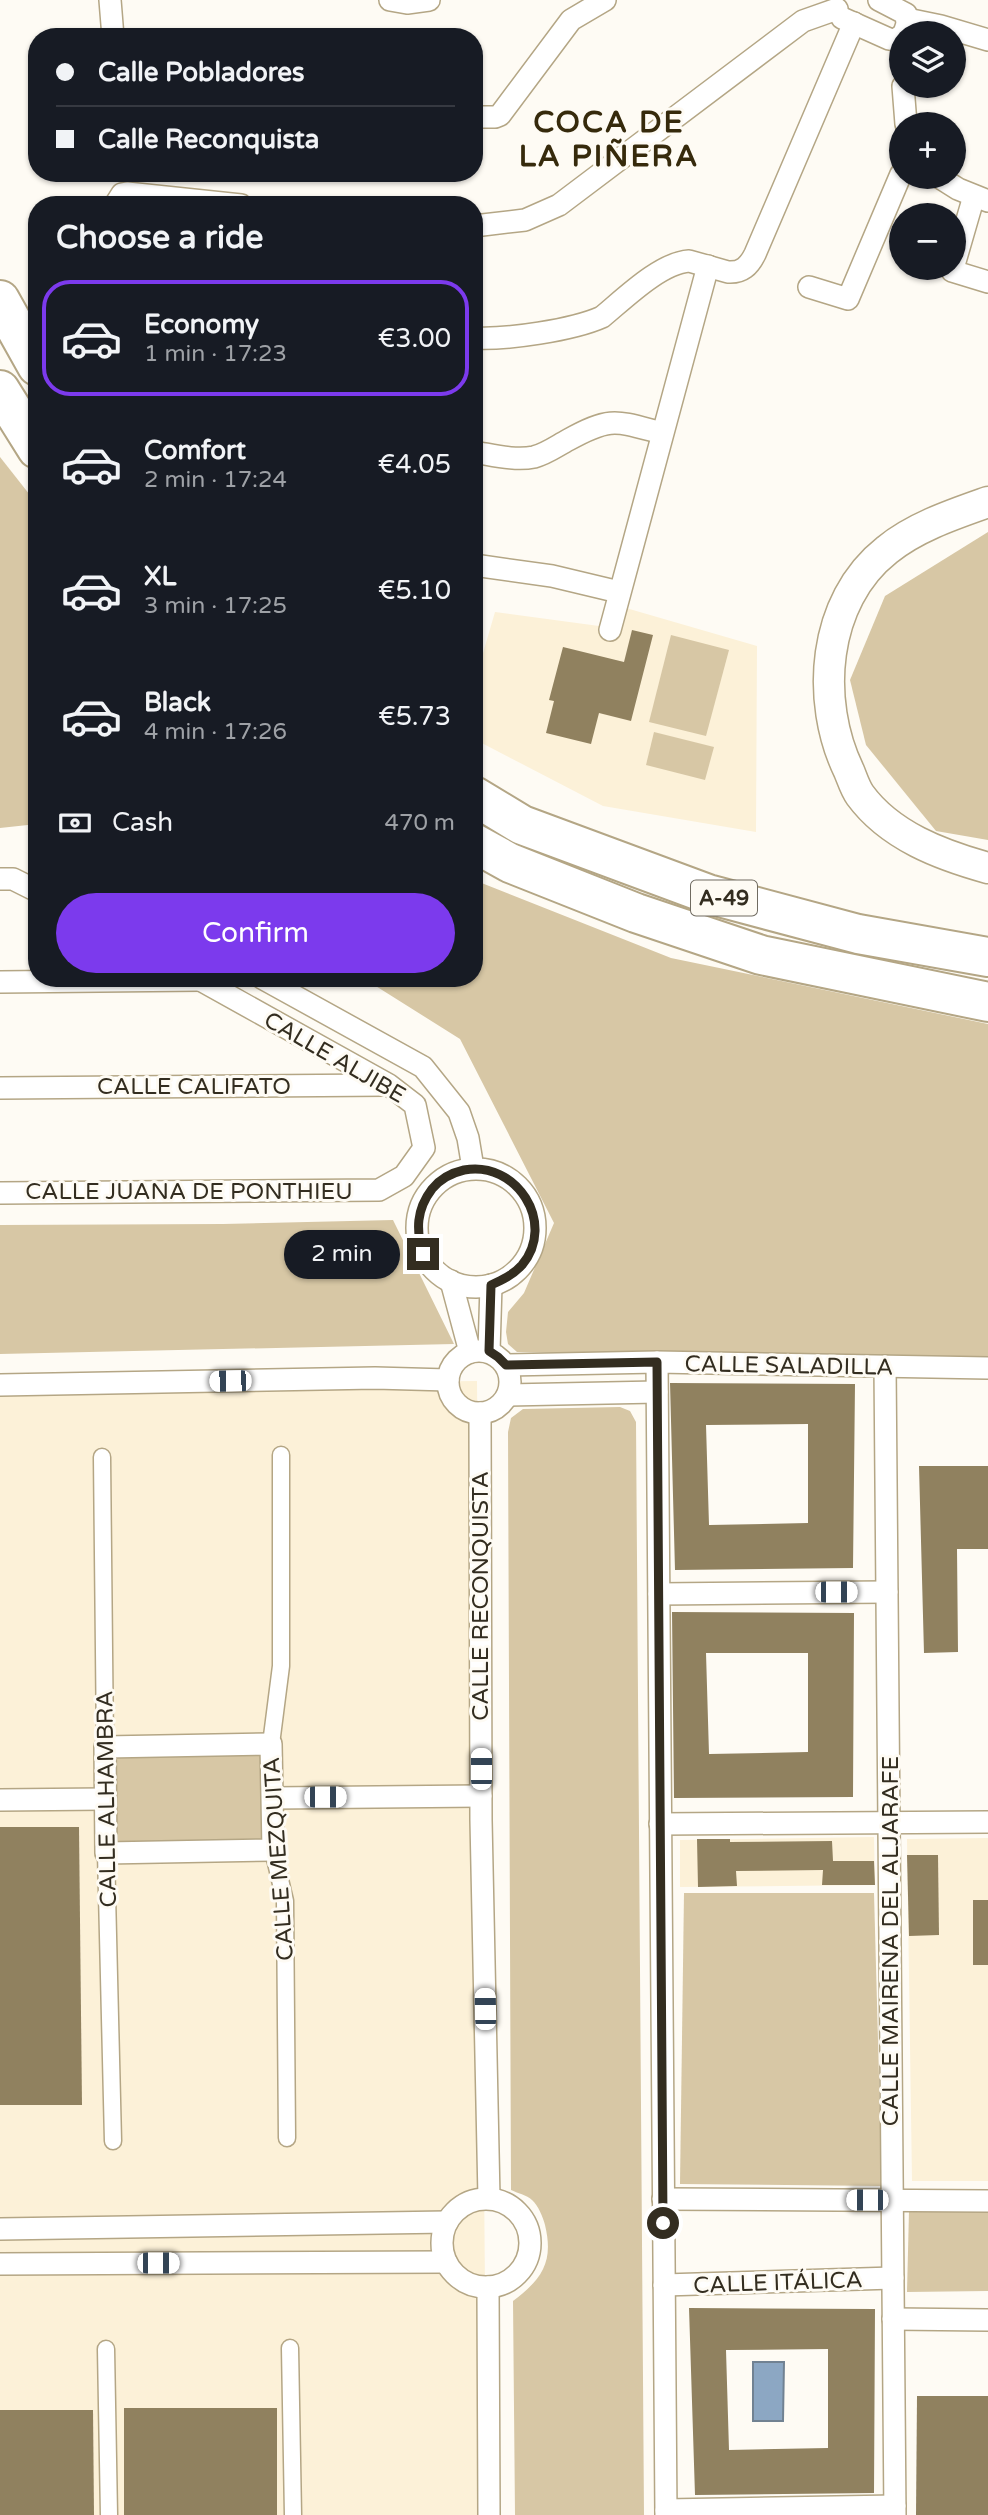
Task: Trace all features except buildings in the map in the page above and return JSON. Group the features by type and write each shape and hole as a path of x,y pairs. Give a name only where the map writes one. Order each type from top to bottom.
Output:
{"highway":[{"path":"0,300 28,350"},
{"path":"0,390 28,435"},
{"name":"A-49","path":"483,801 522,825 708,894 858,934 988,957"},
{"name":"A-49","path":"483,848 510,863 636,913 761,955 988,1002"}],"main road":[{"path":"988,502 922,528 887,550 867,570 850,595 834,635 828,678 832,724 842,757 860,794 888,824 920,843 953,858 988,868"}],"street":[{"path":"110,0 112,28"},
{"path":"390,0 407,3 429,0"},
{"path":"483,117 500,115 571,20 605,0"},
{"path":"879,0 903,11 903,21"},
{"path":"483,225 526,220 559,205 803,21 838,5 841,18 889,39"},
{"path":"483,337 540,332 593,321 673,265 689,261 735,272 746,268 752,260 854,23"},
{"path":"966,33 988,40"},
{"path":"809,287 848,299 895,189"},
{"path":"962,189 981,199 966,235"},
{"path":"610,630 708,266"},
{"path":"966,275 988,282"},
{"path":"483,453 531,457 604,422 662,432"},
{"path":"483,566 552,576 620,593"},
{"path":"0,879 13,879 28,886"},
{"path":"0,982 28,982"},
{"name":"CALLE ALJIBE","path":"212,987 389,1085 415,1105 424,1148 404,1176 379,1190"},
{"path":"278,987 423,1067 459,1112 468,1139 473,1168"},
{"name":"CALLE CALIFATO","path":"0,1088 389,1085"},
{"path":"473,1168 492,1171 509,1179 523,1192 532,1209 535,1228 532,1247 522,1265 508,1278 491,1285 470,1287 451,1281 435,1270 423,1254 417,1236 418,1216 425,1198 437,1183 454,1172 473,1168"},
{"name":"CALLE JUANA DE PONTHIEU","path":"0,1193 379,1190"},
{"path":"451,1281 479,1352"},
{"path":"479,1352 491,1285"},
{"path":"479,1352 498,1357 506,1365 511,1385 508,1395 496,1408 480,1413 460,1407 449,1390 448,1380 454,1362 479,1352"},
{"path":"657,1362 666,2512 895,2511"},
{"name":"CALLE SALADILLA","path":"506,1365 657,1362 988,1368"},
{"name":"CALLE MAIRENA DEL ALJARAFE","path":"885,1366 895,2511"},
{"path":"0,1385 375,1378 448,1380"},
{"name":"CALLE SALADILLA","path":"508,1395 657,1392"},
{"name":"CALLE RECONQUISTA","path":"480,1413 481,1796 489,2198"},
{"name":"CALLE MEZQUITA","path":"281,1455 281,1666 271,1744 273,1850 285,1901 287,2138"},
{"name":"CALLE ALHAMBRA","path":"102,1457 105,1799 113,2141"},
{"path":"659,1594 887,1592"},
{"path":"105,1747 271,1744"},
{"path":"273,1798 481,1796"},
{"path":"0,1800 105,1799"},
{"path":"660,1824 988,1822"},
{"path":"106,1853 273,1850"},
{"path":"489,2198 499,2200 517,2210 528,2227 531,2248 517,2276 498,2286 488,2287 468,2283 452,2270 446,2262 442,2242 447,2222 453,2214 469,2202 489,2198"},
{"path":"663,2199 988,2201"},
{"path":"0,2229 447,2222"},
{"path":"0,2264 446,2262"},
{"name":"CALLE ITÁLICA","path":"664,2285 893,2278"},
{"path":"488,2287 489,2515"},
{"path":"893,2319 988,2320"},
{"path":"290,2348 293,2515"},
{"path":"106,2349 109,2515"}],"shaded area":[{"path":"0,457 28,493 28,825 0,828"},
{"path":"988,532 988,840 936,831 866,745 850,680 885,596"},
{"path":"626,608 757,646 756,832 603,806 483,744 483,653 495,612 599,626 603,632 602,637 613,639"},
{"path":"671,635 729,650 706,736 649,722"},
{"path":"654,732 714,747 705,780 646,765"},
{"path":"483,884 671,958 988,1024 988,1356 668,1356 517,1352 508,1344 508,1312 524,1293 554,1223 460,1039 377,987 483,987"},
{"path":"393,1220 454,1344 0,1354 0,1225"},
{"path":"477,1381 487,2515 0,2515 0,1386"},
{"path":"620,1407 630,1411 636,1422 644,2515 515,2515 513,2301 538,2277 548,2249 545,2225 538,2208 530,2198 511,2190 508,1432 511,1418 523,1409"},
{"path":"263,1751 265,1843 112,1845 110,1754"},
{"path":"874,1837 875,1885 680,1887 680,1840"},
{"path":"988,1838 988,2181 912,2181 907,1839"},
{"path":"684,1893 874,1893 882,2186 680,2184"},
{"path":"909,2211 988,2211 988,2291 907,2292"}],"water":[{"path":"753,2362 784,2362 783,2421 753,2421"}],"district":[{"name":"COCA DE LA PIÑERA","path":"609,139"}],"route":[{"path":"423,1254 417,1236 418,1216 425,1198 437,1183 454,1172 473,1168 492,1171 509,1179 523,1192 532,1209 535,1228 532,1247 522,1265 508,1278 491,1285 489,1351 506,1365 657,1362 663,2223"}]}
